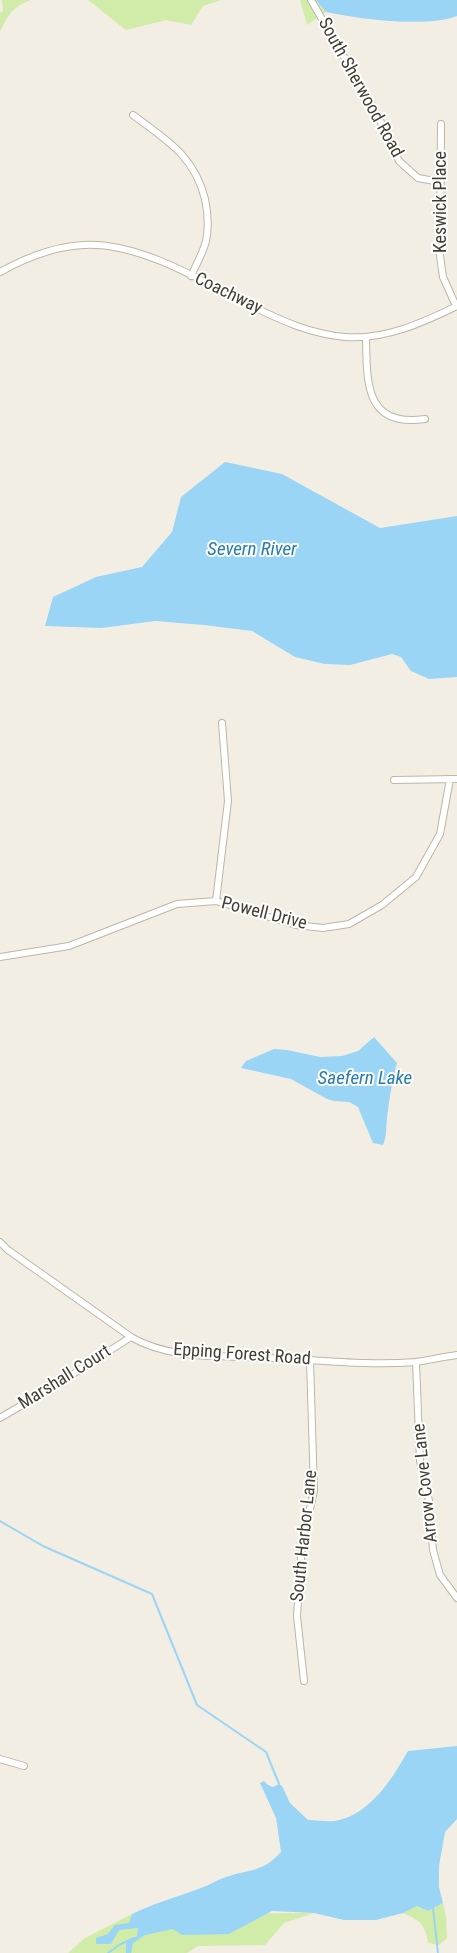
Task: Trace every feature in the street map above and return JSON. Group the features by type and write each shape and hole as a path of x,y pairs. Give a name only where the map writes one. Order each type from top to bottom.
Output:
{"street":[{"name":"South Sherwood Road","path":"311,0 378,116 399,160 418,178 440,182"},
{"path":"132,114 185,157 196,173 202,187 207,209 206,241 190,276"},
{"name":"Keswick Place","path":"441,124 441,268 443,277 457,306"},
{"name":"Coachway","path":"0,272 17,263 55,250 97,245 118,248 148,256 301,328 345,337 366,337 403,330 426,322 457,306"},
{"path":"366,337 367,382 374,400 388,415 397,419 408,421 425,418"},
{"path":"216,901 228,801 222,723"},
{"path":"394,780 453,779"},
{"name":"Powell Drive","path":"0,957 69,946 177,904 216,901 296,926 323,928 349,924 382,905 416,877 440,834 453,779"},
{"name":"Epping Forest Road","path":"0,1242 8,1250 130,1337 144,1345 172,1352 310,1360 416,1362 457,1355"},
{"name":"Marshall Court","path":"0,1418 48,1390 130,1337"},
{"name":"South Harbor Lane","path":"304,1681 297,1616 302,1544 314,1491 310,1360"},
{"name":"Arrow Cove Lane","path":"416,1362 420,1460 429,1501 433,1550 440,1575 457,1598"},
{"path":"0,1759 24,1766"}],"green space":[{"path":"2,0 31,0 11,12 0,32 0,13 3,11"},
{"path":"88,0 221,0 203,6 191,25 166,20 126,30"},
{"path":"300,0 316,0 326,12 307,25"},
{"path":"443,1903 446,1916 447,1938 439,1945 428,1943 424,1927 414,1918 403,1913 417,1906 428,1911"},
{"path":"314,1913 284,1923 265,1945 198,1946 187,1953 68,1953 85,1938 132,1914"}],"water":[{"path":"316,0 457,0 457,16 444,20 410,22 374,20 326,12"},
{"name":"Severn River","path":"225,462 282,474 380,528 457,516 457,677 429,679 411,671 401,657 392,654 350,665 325,664 295,657 252,631 204,625 155,621 102,628 45,626 53,597 96,577 142,567 172,532 181,497"},
{"name":"Saefern Lake","path":"374,1037 397,1063 383,1145 373,1143 358,1107 349,1102 327,1099 291,1079 241,1068 246,1061 274,1049 320,1057 342,1056 358,1051"},
{"path":"457,1746 457,1819 445,1832 439,1866 439,1887 443,1903 428,1911 417,1906 403,1913 376,1920 344,1920 314,1913 272,1911 229,1934 182,1935 173,1929 145,1935 133,1943 131,1953 126,1953 126,1943 137,1936 138,1928 119,1930 111,1944 96,1944 96,1938 108,1934 115,1925 129,1923 132,1914 226,1877 261,1867 274,1859 281,1852 276,1818 260,1783 264,1781 273,1787 279,1784 282,1786 290,1803 308,1820 335,1821 348,1817 369,1804 387,1784 408,1751"}],"waterway":[{"path":"0,1521 43,1546 152,1594 197,1705 266,1752 279,1784"},
{"path":"433,1908 438,1953"},
{"path":"108,1953 134,1938"}]}
